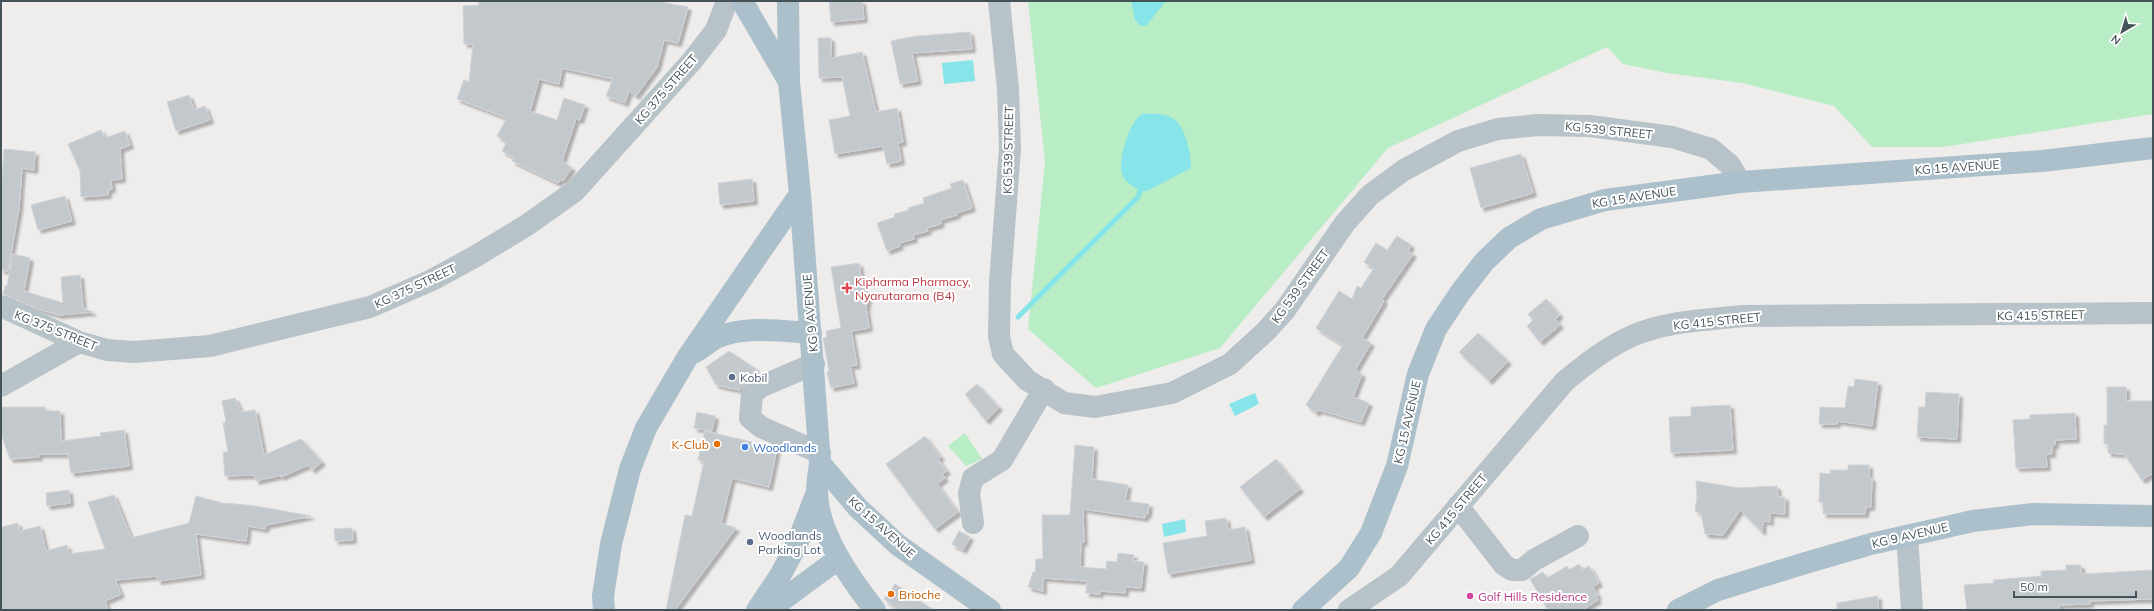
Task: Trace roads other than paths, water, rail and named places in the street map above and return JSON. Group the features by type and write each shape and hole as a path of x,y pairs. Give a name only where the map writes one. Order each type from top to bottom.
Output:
{"main road":[{"path":"747,8 788,10"},
{"path":"747,8 789,82"},
{"name":"KG 9 AVENUE","path":"788,10 789,82 800,194 820,458 817,492 822,519 838,559 875,610"},
{"name":"KG 15 AVENUE","path":"1303,610 1349,568 1371,533 1397,466 1418,374 1436,329 1460,292 1484,262 1509,238 1541,219 1605,200 1740,182 2042,161 2153,148"},
{"path":"604,610 603,596 611,544 630,469 646,428 687,358 800,194"},
{"path":"687,358 716,338 738,333 767,330 811,333"},
{"name":"KG 15 AVENUE","path":"820,458 858,508 898,544 990,610"},
{"path":"757,610 781,574 797,544 817,492"},
{"name":"KG 9 AVENUE","path":"1678,610 1718,590 1825,557 1973,521 2033,514 2153,516"},
{"path":"760,610 789,595 838,559"}],"street":[{"name":"KG 375 STREET","path":"1,306 79,342 107,350 134,352 210,346 370,307 432,280 527,225 575,191 692,61 716,30 727,1"},
{"name":"KG 539 STREET","path":"999,1 1008,89 1010,148 1000,283 999,336 1003,354 1027,380 1044,389 1064,403 1095,407 1172,393 1230,364 1266,331 1285,310 1345,223 1370,195 1404,170 1458,141 1498,129 1538,125 1590,126 1672,137 1711,149 1730,164 1740,182"},
{"name":"KG 415 STREET","path":"1349,610 1399,576 1565,381 1594,358 1632,336 1676,323 1743,316 2153,313"},
{"path":"1,386 79,342"},
{"path":"814,364 762,386 752,394 750,418 760,427 820,458"},
{"path":"973,523 969,493 973,478 1002,460 1044,389"},
{"path":"1458,506 1504,565 1512,570 1522,570 1534,560 1578,536"},
{"path":"1907,536 1912,610"}],"water":[{"path":"1131,1 1166,1 1146,26 1140,26 1135,20"},
{"path":"973,60 975,81 944,84 942,63"},
{"path":"1142,114 1162,114 1174,119 1183,130 1191,161 1191,168 1147,191 1140,190 1132,186 1122,174 1121,167 1123,151 1129,133 1137,118"},
{"path":"1255,393 1259,404 1235,416 1229,404"},
{"path":"1185,519 1186,532 1164,537 1162,524"}],"waterway":[{"path":"1018,317 1138,197 1140,191"}],"place":[{"name":"Kipharma Pharmacy, Nyarutarama (B4)","path":"847,288"},
{"name":"Kobil","path":"732,377"},
{"name":"K-Club","path":"717,444"},
{"name":"Woodlands","path":"745,447"},
{"name":"Woodlands Parking Lot","path":"750,542"},
{"name":"Brioche","path":"891,594"},
{"name":"Golf Hills Residence","path":"1470,596"}]}
